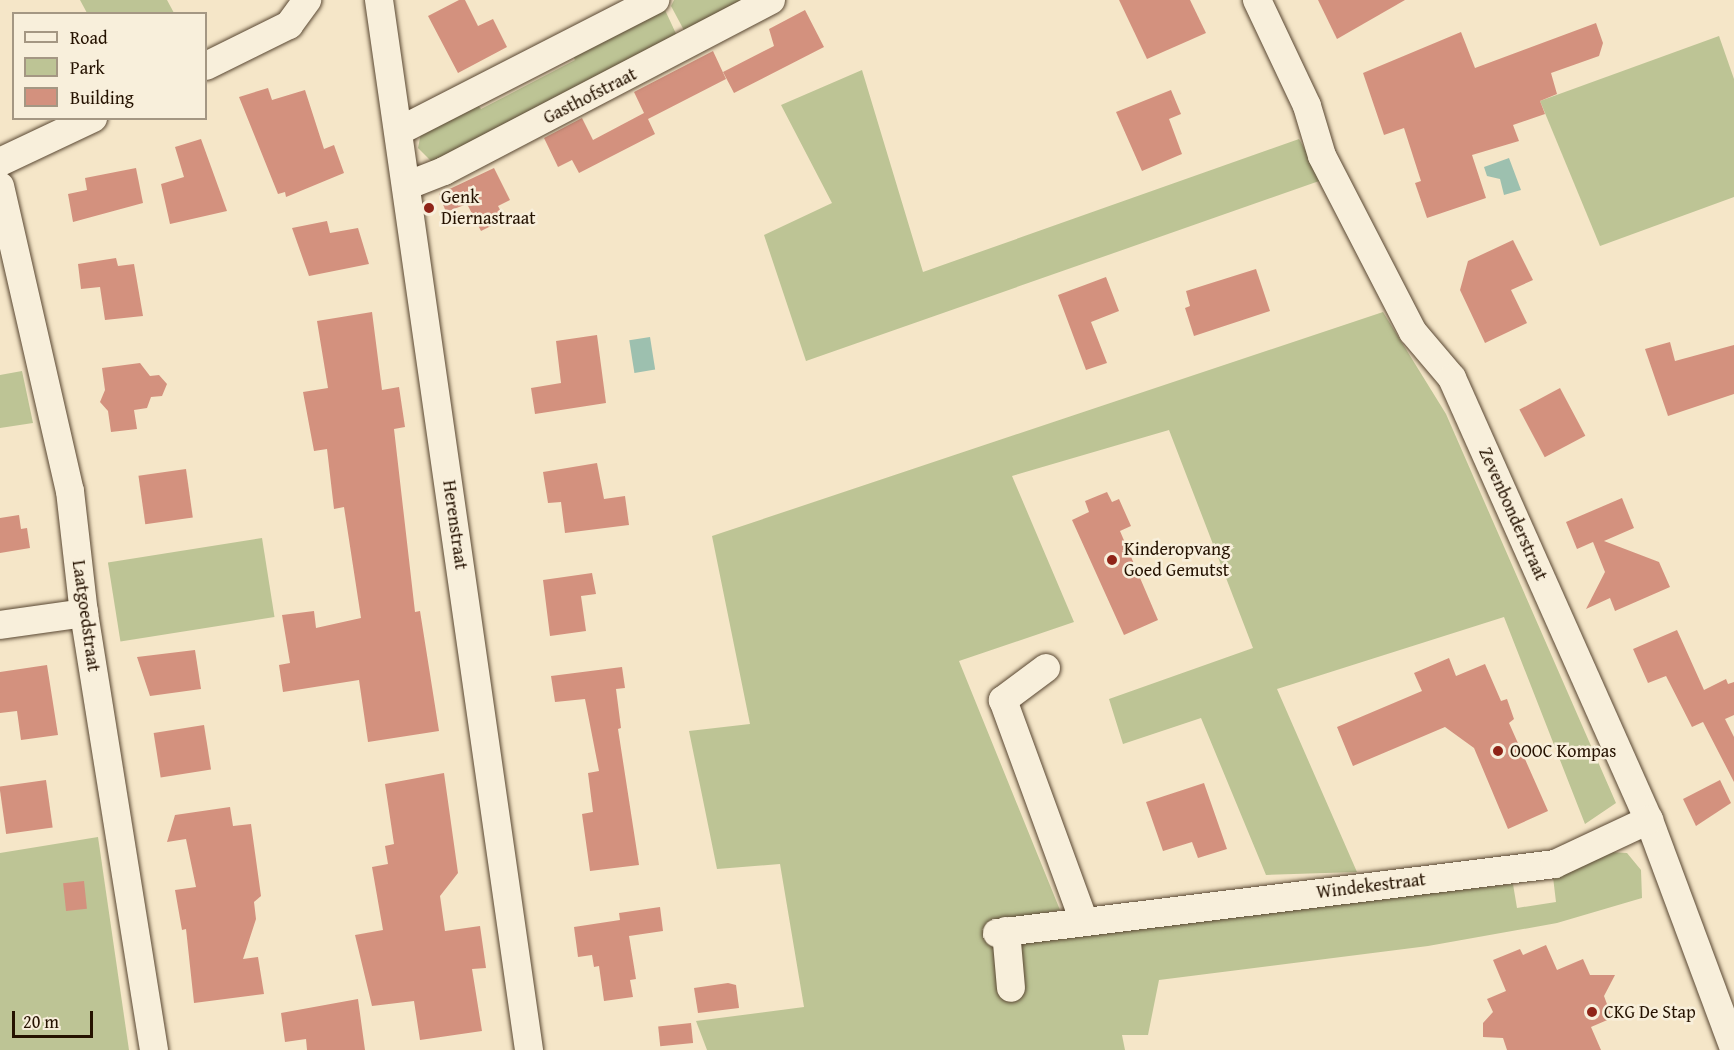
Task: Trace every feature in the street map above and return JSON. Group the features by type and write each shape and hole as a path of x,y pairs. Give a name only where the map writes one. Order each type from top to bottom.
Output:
{"street":[{"path":"207,66 290,25 307,0"},
{"name":"Herenstraat","path":"379,0 529,1050"},
{"path":"399,131 655,0"},
{"name":"Gasthofstraat","path":"406,186 465,160 771,0"},
{"name":"Zevenbonderstraat","path":"1257,0 1307,106 1322,156 1413,332 1452,378 1649,820 1726,1004 1734,1048"},
{"path":"0,162 89,120"},
{"name":"Laatgoedstraat","path":"0,186 70,491 84,613 154,1050"},
{"path":"0,625 84,613"},
{"path":"1046,669 1003,700 1084,921"},
{"name":"Windekestraat","path":"1011,988 1002,932 1555,864 1649,820"}],"green space":[{"path":"80,0 167,0 173,12 86,12"},
{"path":"674,0 762,0 686,34 671,6"},
{"path":"665,10 678,38 490,131 434,164 418,148 421,133 476,102 481,109 575,60 571,52"},
{"path":"1719,36 1734,79 1734,197 1600,246 1540,101"},
{"path":"862,70 923,272 1299,139 1322,180 806,361 764,235 832,203 781,105"},
{"path":"1383,312 1446,414 1616,803 1585,824 1504,617 1277,689 1357,872 1266,875 1201,718 1123,744 1109,699 1253,648 1169,430 1012,476 1074,622 959,661 1060,910 990,923 1017,939 1513,884 1517,908 1556,902 1553,877 1610,852 1627,853 1641,870 1642,898 1557,923 1428,946 1159,980 1148,1035 1122,1035 1125,1050 707,1050 696,1021 804,1007 780,864 717,869 689,731 750,724 712,536"},
{"path":"22,371 33,423 0,428 0,375"},
{"path":"262,538 275,617 120,641 108,562"},
{"path":"98,837 129,1050 0,1050 0,853"}],"shaded area":[{"path":"1509,158 1521,190 1504,195 1500,179 1487,176 1484,167"},
{"path":"650,337 655,370 634,373 629,340"}],"building":[{"path":"459,0 465,0 478,26 493,19 507,47 458,73 428,16"},
{"path":"1119,0 1190,0 1206,33 1147,59"},
{"path":"1318,0 1405,0 1337,39"},
{"path":"805,10 824,47 734,93 723,72 774,46 769,29"},
{"path":"1596,23 1603,43 1599,56 1551,73 1557,94 1540,101 1545,114 1513,125 1519,141 1472,155 1486,198 1427,218 1415,183 1421,181 1404,128 1384,135 1363,73 1461,32 1475,68"},
{"path":"713,51 726,79 648,119 655,134 579,173 572,160 558,167 544,138 582,118 593,140 644,113 634,92"},
{"path":"268,88 272,100 305,90 324,149 334,145 344,173 286,197 285,192 278,194 239,97"},
{"path":"1171,90 1181,114 1169,119 1182,154 1142,171 1116,112"},
{"path":"201,139 227,211 170,224 161,184 184,177 175,147"},
{"path":"136,168 143,203 73,222 68,194 87,190 85,178"},
{"path":"494,168 510,200 498,206 505,219 481,231 467,204 446,212 439,194"},
{"path":"327,221 330,233 358,228 369,264 309,276 292,228"},
{"path":"1513,240 1533,280 1511,290 1527,323 1485,343 1460,290 1468,261"},
{"path":"116,258 118,266 134,264 143,316 105,320 100,287 81,289 78,264"},
{"path":"1256,269 1270,311 1194,336 1185,308 1190,306 1186,291"},
{"path":"1106,277 1119,311 1091,322 1107,363 1086,370 1058,295"},
{"path":"372,312 382,390 399,387 405,427 394,429 415,612 420,611 439,731 368,742 359,680 283,692 279,665 290,663 282,615 314,611 316,628 361,618 344,507 334,509 327,449 314,451 303,392 328,388 317,321"},
{"path":"597,335 606,403 535,414 531,388 561,383 556,341"},
{"path":"1670,342 1675,361 1734,345 1734,394 1668,416 1645,349"},
{"path":"140,363 150,376 159,375 167,384 162,396 151,397 147,408 134,410 137,429 111,432 108,411 100,402 105,390 102,368"},
{"path":"1560,388 1585,436 1545,457 1519,410"},
{"path":"597,463 604,499 625,496 629,525 565,533 561,502 548,503 543,472"},
{"path":"186,469 193,518 145,524 138,476"},
{"name":"Kinderopvang Goed Gemutst","path":"1107,492 1112,502 1119,499 1131,526 1120,531 1158,620 1124,635 1072,520 1089,512 1085,501"},
{"path":"1622,498 1634,528 1604,541 1659,562 1670,587 1615,611 1610,598 1586,609 1605,572 1593,542 1577,549 1566,522"},
{"path":"19,515 21,529 27,528 30,548 0,553 0,518"},
{"path":"592,573 596,594 581,596 586,631 550,636 543,580"},
{"path":"1677,630 1704,690 1726,679 1728,684 1734,682 1734,715 1725,719 1734,737 1734,782 1703,722 1692,727 1666,676 1648,683 1633,649"},
{"path":"195,650 201,689 150,696 137,657"},
{"name":"OOOC Kompas","path":"1449,658 1456,676 1485,664 1501,701 1507,699 1514,719 1509,723 1548,811 1508,829 1474,748 1445,727 1353,766 1337,727 1422,691 1414,673"},
{"path":"47,665 58,735 21,740 17,711 0,713 0,672"},
{"path":"622,667 625,688 616,689 621,728 618,729 639,865 590,871 582,814 593,812 588,773 599,771 585,699 555,702 551,676"},
{"path":"204,725 211,769 161,777 154,733"},
{"path":"444,773 458,873 440,896 445,931 480,926 486,968 472,969 482,1031 420,1040 414,1001 372,1006 355,935 383,930 372,867 388,864 385,846 394,844 385,784"},
{"path":"46,780 53,828 6,834 0,786"},
{"path":"1720,780 1731,803 1696,826 1683,799"},
{"path":"1204,783 1227,849 1198,858 1192,842 1163,851 1146,802"},
{"path":"230,807 233,826 251,824 261,896 254,902 256,919 243,959 258,957 264,994 194,1003 186,929 182,930 175,890 196,887 186,839 167,842 175,815"},
{"path":"84,881 87,909 66,911 63,883"},
{"path":"660,907 663,931 629,936 636,979 630,980 633,997 604,1001 599,966 594,967 592,955 578,957 574,927 620,920 619,913"},
{"path":"1546,945 1557,970 1583,959 1590,975 1615,975 1604,996 1612,1018 1591,1027 1601,1050 1507,1050 1503,1038 1483,1037 1483,1023 1493,1012 1487,999 1506,991 1493,960 1520,949 1523,955"},
{"path":"728,983 736,985 739,1008 698,1013 694,988"},
{"path":"358,999 365,1050 307,1050 306,1039 285,1042 281,1013"},
{"path":"691,1023 693,1043 660,1046 658,1026"}],"place":[{"name":"Genk Diernastraat","path":"429,208"},
{"name":"Kinderopvang Goed Gemutst","path":"1112,560"},
{"name":"OOOC Kompas","path":"1498,751"},
{"name":"CKG De Stap","path":"1592,1012"}]}
